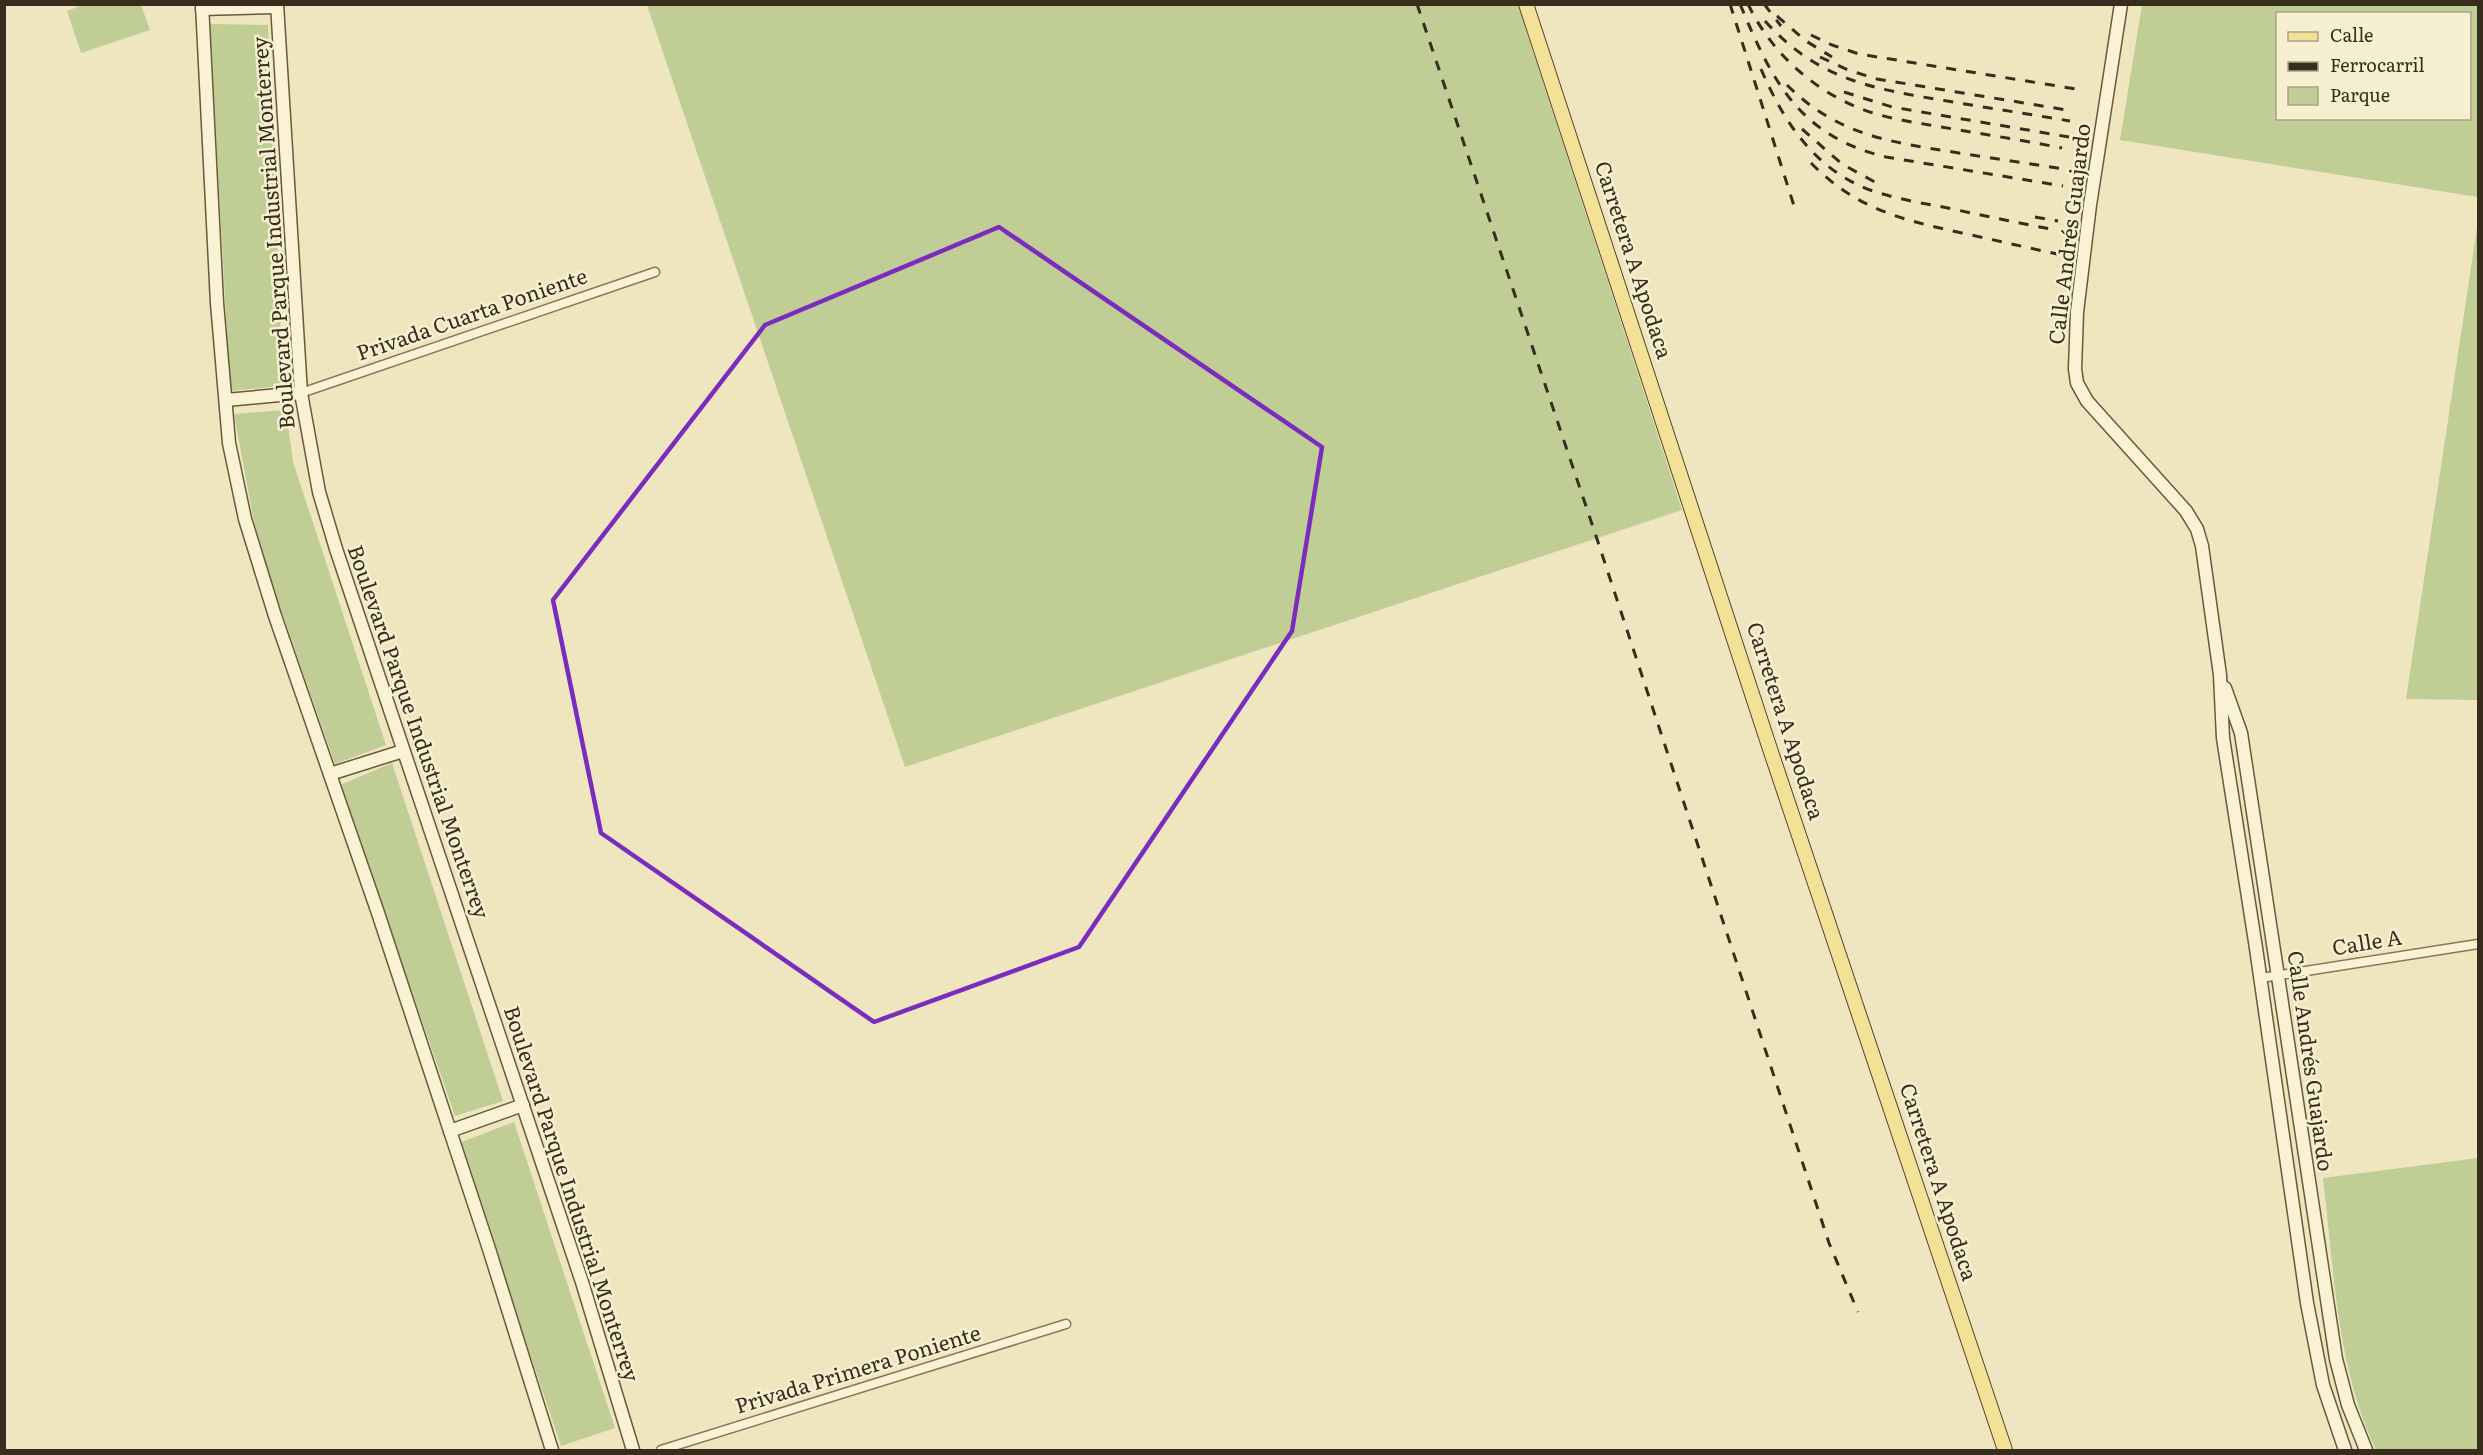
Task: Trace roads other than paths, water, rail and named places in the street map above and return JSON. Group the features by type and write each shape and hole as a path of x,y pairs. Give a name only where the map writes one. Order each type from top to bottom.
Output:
{"main road":[{"name":"Carretera A Apodaca","path":"1526,4 1770,749 2005,1450"},
{"path":"1532,4 2012,1450"}],"street":[{"name":"Calle Andrés Guajardo","path":"2121,4 2085,249 2075,369 2078,383 2087,401 2193,520 2204,560 2220,675 2223,738 2261,978 2311,1326 2323,1385 2345,1450"},
{"path":"280,6 202,7 214,268 230,443 245,519 274,616 330,774 450,1131 552,1450"},
{"name":"Boulevard Parque Industrial Monterrey","path":"280,6 301,393 314,469 327,522 582,1282 633,1450"},
{"name":"Privada Cuarta Poniente","path":"301,393 655,272"},
{"path":"226,400 301,393"},
{"name":"Calle Andrés Guajardo","path":"2220,675 2241,733 2336,1359 2348,1405 2366,1450"},
{"path":"330,774 403,751"},
{"name":"Calle A","path":"2261,978 2478,944"},
{"path":"450,1131 523,1105"},
{"name":"Privada Primera Poniente","path":"661,1450 1066,1324"}],"railway":[{"path":"1417,4 1596,536 1829,1243 1858,1312"},
{"path":"1730,4 1795,209"},
{"path":"1740,4 1777,81 1810,120 1831,135 1856,148 1886,157 2063,186"},
{"path":"1748,4 1770,40 1799,71 1834,96 1853,106 1903,120 2062,148"},
{"path":"1764,4 1781,26"},
{"path":"1777,16 1806,41 1832,57"},
{"path":"1765,21 1805,57 1848,79 1920,97 2070,121"},
{"path":"1811,35 1859,54 2076,89"},
{"path":"1820,57 1848,70 1877,79 2067,110"},
{"path":"1761,69 1780,108 1805,144 1836,172 1855,183 1901,199 2056,230"},
{"path":"1787,85 1824,115 1864,133 1929,148 2063,169"},
{"path":"1844,92 1892,107 2069,137"},
{"path":"1802,129 1842,164 1882,186"},
{"path":"1811,163 1845,192 1881,210 1919,223 2057,254"},
{"path":"2035,217 2058,221"}]}
